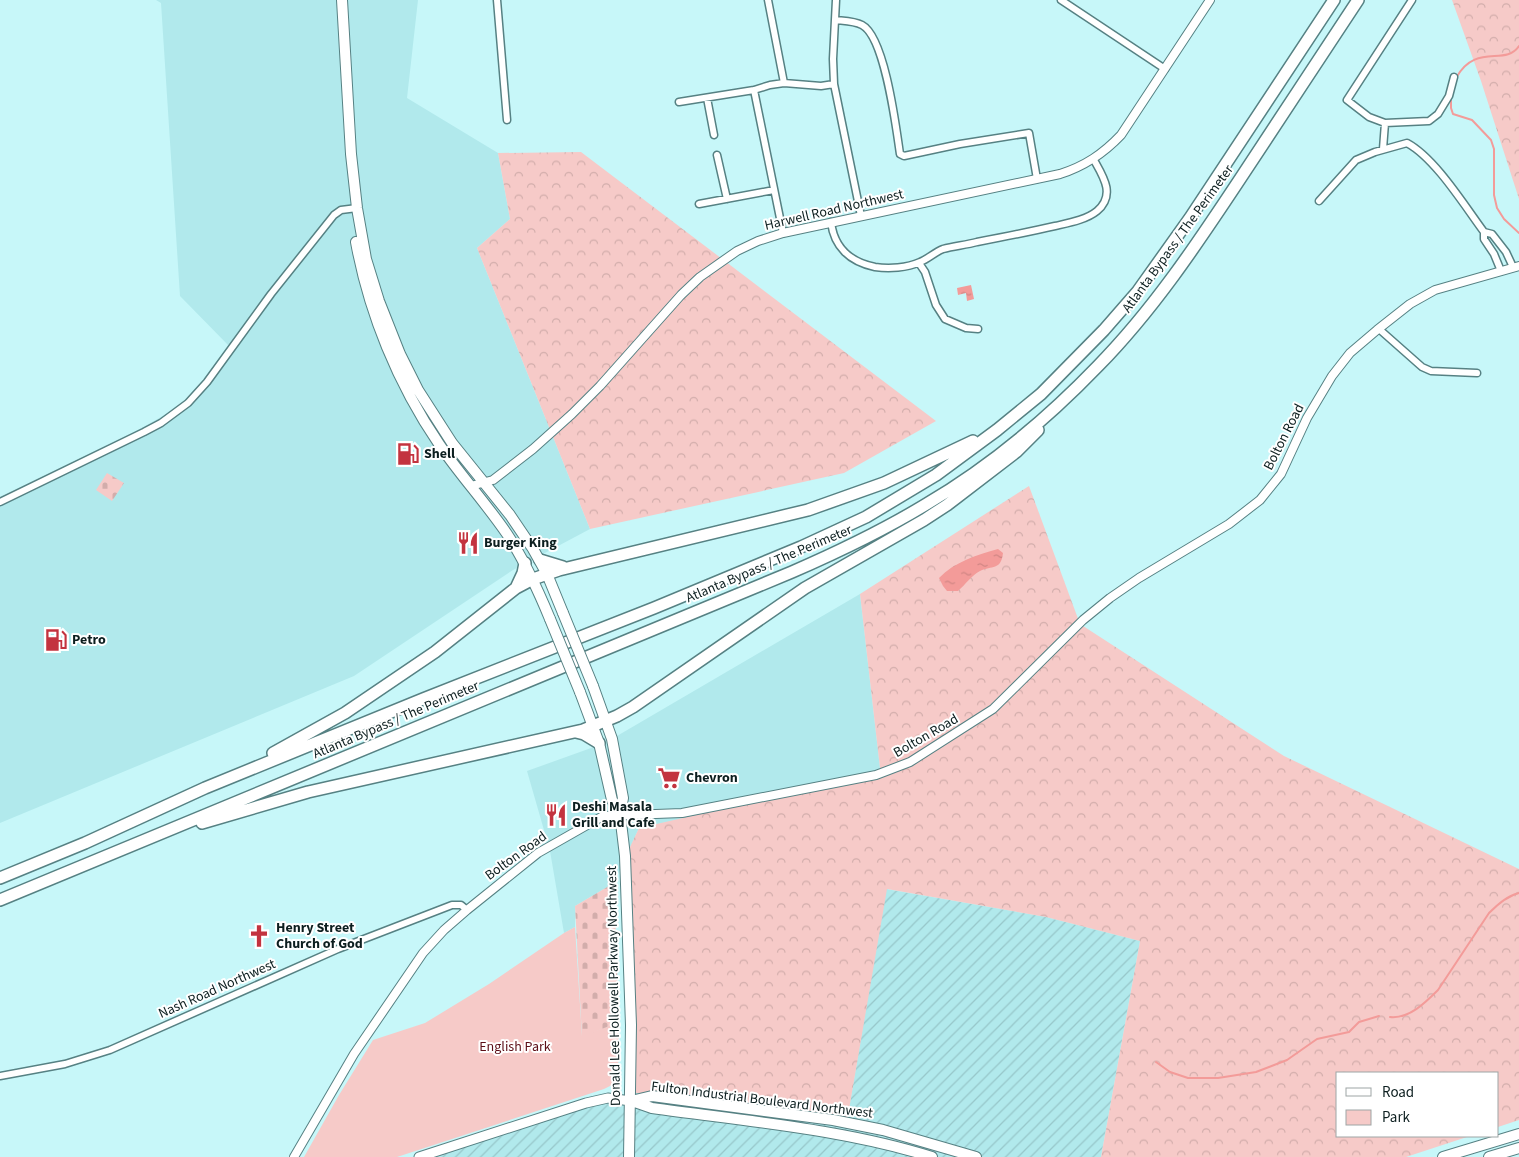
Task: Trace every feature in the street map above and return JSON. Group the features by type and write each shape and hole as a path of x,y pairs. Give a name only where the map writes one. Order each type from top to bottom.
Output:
{"highway":[{"name":"Atlanta Bypass / The Perimeter","path":"0,878 85,843 204,788 654,608 826,536 866,516 936,475 997,430 1055,381 1138,291 1190,218 1334,0"},
{"name":"Atlanta Bypass / The Perimeter","path":"0,900 792,572 853,544 927,504 1004,450 1079,386 1118,345 1169,282 1216,216 1358,0"},
{"path":"146,840 308,792 576,732 607,721 633,707 805,588 924,520 970,489 1016,452 1079,386"},
{"path":"204,788 291,744 345,712 435,652 516,588 533,579 567,568 808,510 884,483 997,430"},
{"path":"540,560 567,568"},
{"path":"516,588 523,573 525,563"},
{"path":"576,732 599,742"}],"main road":[{"name":"Donald Lee Hollowell Parkway Northwest","path":"342,0 356,245 364,280 378,322 397,370 427,426 507,534 533,579 594,726 612,800 620,814"},
{"name":"Donald Lee Hollowell Parkway Northwest","path":"354,208 372,280 400,354 418,390 439,423 518,526 540,560 607,721 617,759 623,798 620,814 625,856 629,940 631,1101 629,1157"},
{"name":"Fulton Industrial Boulevard Northwest","path":"631,1101 652,1096 833,1120 883,1130 976,1157"},
{"name":"Fulton Industrial Boulevard Northwest","path":"419,1157 586,1103 608,1098 631,1101 652,1108 833,1134 910,1150 932,1157"},
{"path":"1443,1157 1519,1134"},
{"path":"1489,1157 1519,1148"}],"street":[{"path":"497,0 507,120"},
{"path":"768,0 784,83"},
{"path":"836,0 833,59 834,84 861,216"},
{"path":"1061,0 1165,69"},
{"name":"Harwell Road Northwest","path":"471,486 493,480 572,414 600,386 681,295 700,277 737,251 758,241 783,233 1060,174 1094,160 1121,135 1210,0"},
{"path":"1412,0 1347,100 1369,117 1385,123 1429,121 1434,119 1449,96 1454,77"},
{"path":"835,20 862,25 869,31 877,45 890,91 900,154 904,156 960,144 1029,133 1037,179"},
{"path":"679,102 754,90 784,83 821,86 834,84"},
{"path":"754,90 783,233"},
{"path":"707,98 714,135"},
{"path":"1383,149 1385,123"},
{"path":"1319,201 1356,160 1383,149 1405,143 1418,149 1433,164 1484,232 1484,240 1493,252 1501,271"},
{"path":"717,155 726,199"},
{"path":"831,222 832,233 841,250 858,260 876,267 893,268 918,263 942,249 1076,221 1097,211 1106,199 1107,189 1105,179 1094,160"},
{"path":"699,204 774,190"},
{"path":"0,502 127,441 161,423 188,403 207,382 284,276 334,215 341,210 354,208"},
{"path":"1484,232 1492,234 1516,266"},
{"path":"1493,252 1502,247"},
{"path":"918,263 925,272 932,288 936,305 945,319 966,328 978,329"},
{"name":"Bolton Road","path":"294,1157 354,1054 423,953 444,930 467,910 538,853 602,816 682,813 876,775 910,762 977,720 1006,698 1084,620 1110,598 1139,578 1229,524 1260,500 1280,474 1307,418 1332,376 1350,353 1379,329 1410,304 1435,290 1516,266"},
{"path":"1379,329 1422,367 1431,371 1477,373"},
{"name":"Nash Road Northwest","path":"0,1076 65,1064 110,1050 399,925 452,905 461,905 467,910"}],"shaded area":[{"path":"156,0 418,0 407,98 498,153 510,219 477,248 590,529 513,570 354,676 0,823 0,500 96,454 196,397 229,346 180,296 161,3"},
{"path":"860,594 881,777 639,828 614,883 575,906 575,927 564,933 550,851 527,771 605,743"},
{"path":"886,889 1046,917 1140,941 1101,1157 423,1157 550,1115 630,1092 846,1127"}],"green space":[{"path":"1452,0 1519,0 1519,199 1481,81"},
{"path":"581,152 936,421 844,473 590,529 477,248 510,219 498,153"},
{"path":"107,473 124,483 112,501 96,490"},
{"path":"1029,486 1080,624 1284,756 1519,869 1519,1120 1499,1127 1499,1072 1336,1072 1336,1137 1467,1137 1406,1157 1101,1157 1140,941 1046,917 887,889 846,1127 630,1092 622,864 639,828 784,795 881,777 860,594"},
{"path":"614,883 619,1022 582,1037 575,906"},
{"name":"English Park","path":"575,927 582,1036 619,1022 618,1082 604,1089 397,1157 304,1157 373,1040 425,1023 489,984"}],"water":[{"path":"971,285 974,299 967,301 966,293 958,295 957,288"},
{"path":"998,549 1003,553 998,565 977,573 958,591 947,591 943,586 939,578 945,572 959,563"}],"waterway":[{"path":"1456,78 1464,67 1472,61 1506,55 1513,52 1519,46"},
{"path":"1451,97 1453,114 1472,120 1491,140 1494,149 1494,195 1497,208 1504,219 1519,233"},
{"path":"1390,1017 1410,1013 1433,995 1489,913 1503,901 1519,893"},
{"path":"1156,1062 1170,1072 1188,1078 1218,1078 1256,1072 1287,1060 1317,1039 1349,1032 1359,1022 1379,1016"}],"place":[{"name":"Shell","path":"408,454"},
{"name":"Burger King","path":"468,543"},
{"name":"Petro","path":"56,640"},
{"name":"Chevron","path":"669,778"},
{"name":"Deshi Masala Grill and Cafe","path":"556,815"},
{"name":"Henry Street Church of God","path":"259,936"}]}
